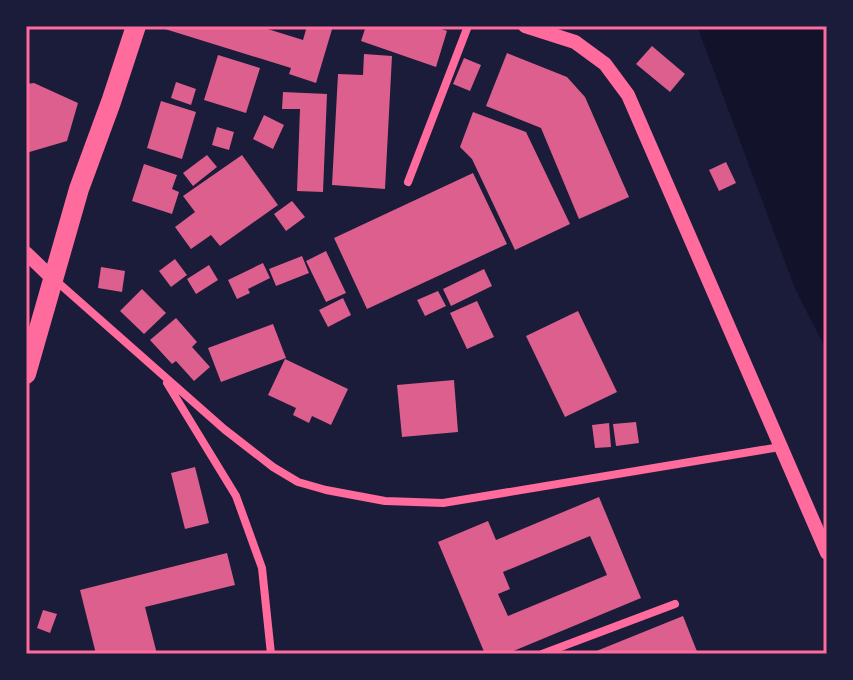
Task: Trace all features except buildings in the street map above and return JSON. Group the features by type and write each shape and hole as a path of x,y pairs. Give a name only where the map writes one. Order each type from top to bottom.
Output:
{"highway":[{"path":"26,374 79,189 136,26"}],"street":[{"path":"408,182 468,26"},
{"path":"525,26 575,42 605,64 628,95 827,553"},
{"path":"26,253 224,429 298,482 385,501 443,503 780,447"},
{"path":"163,375 236,496 262,568 271,654"},
{"path":"542,654 675,604"}],"shaded area":[{"path":"697,26 827,26 827,351 796,291"}]}
